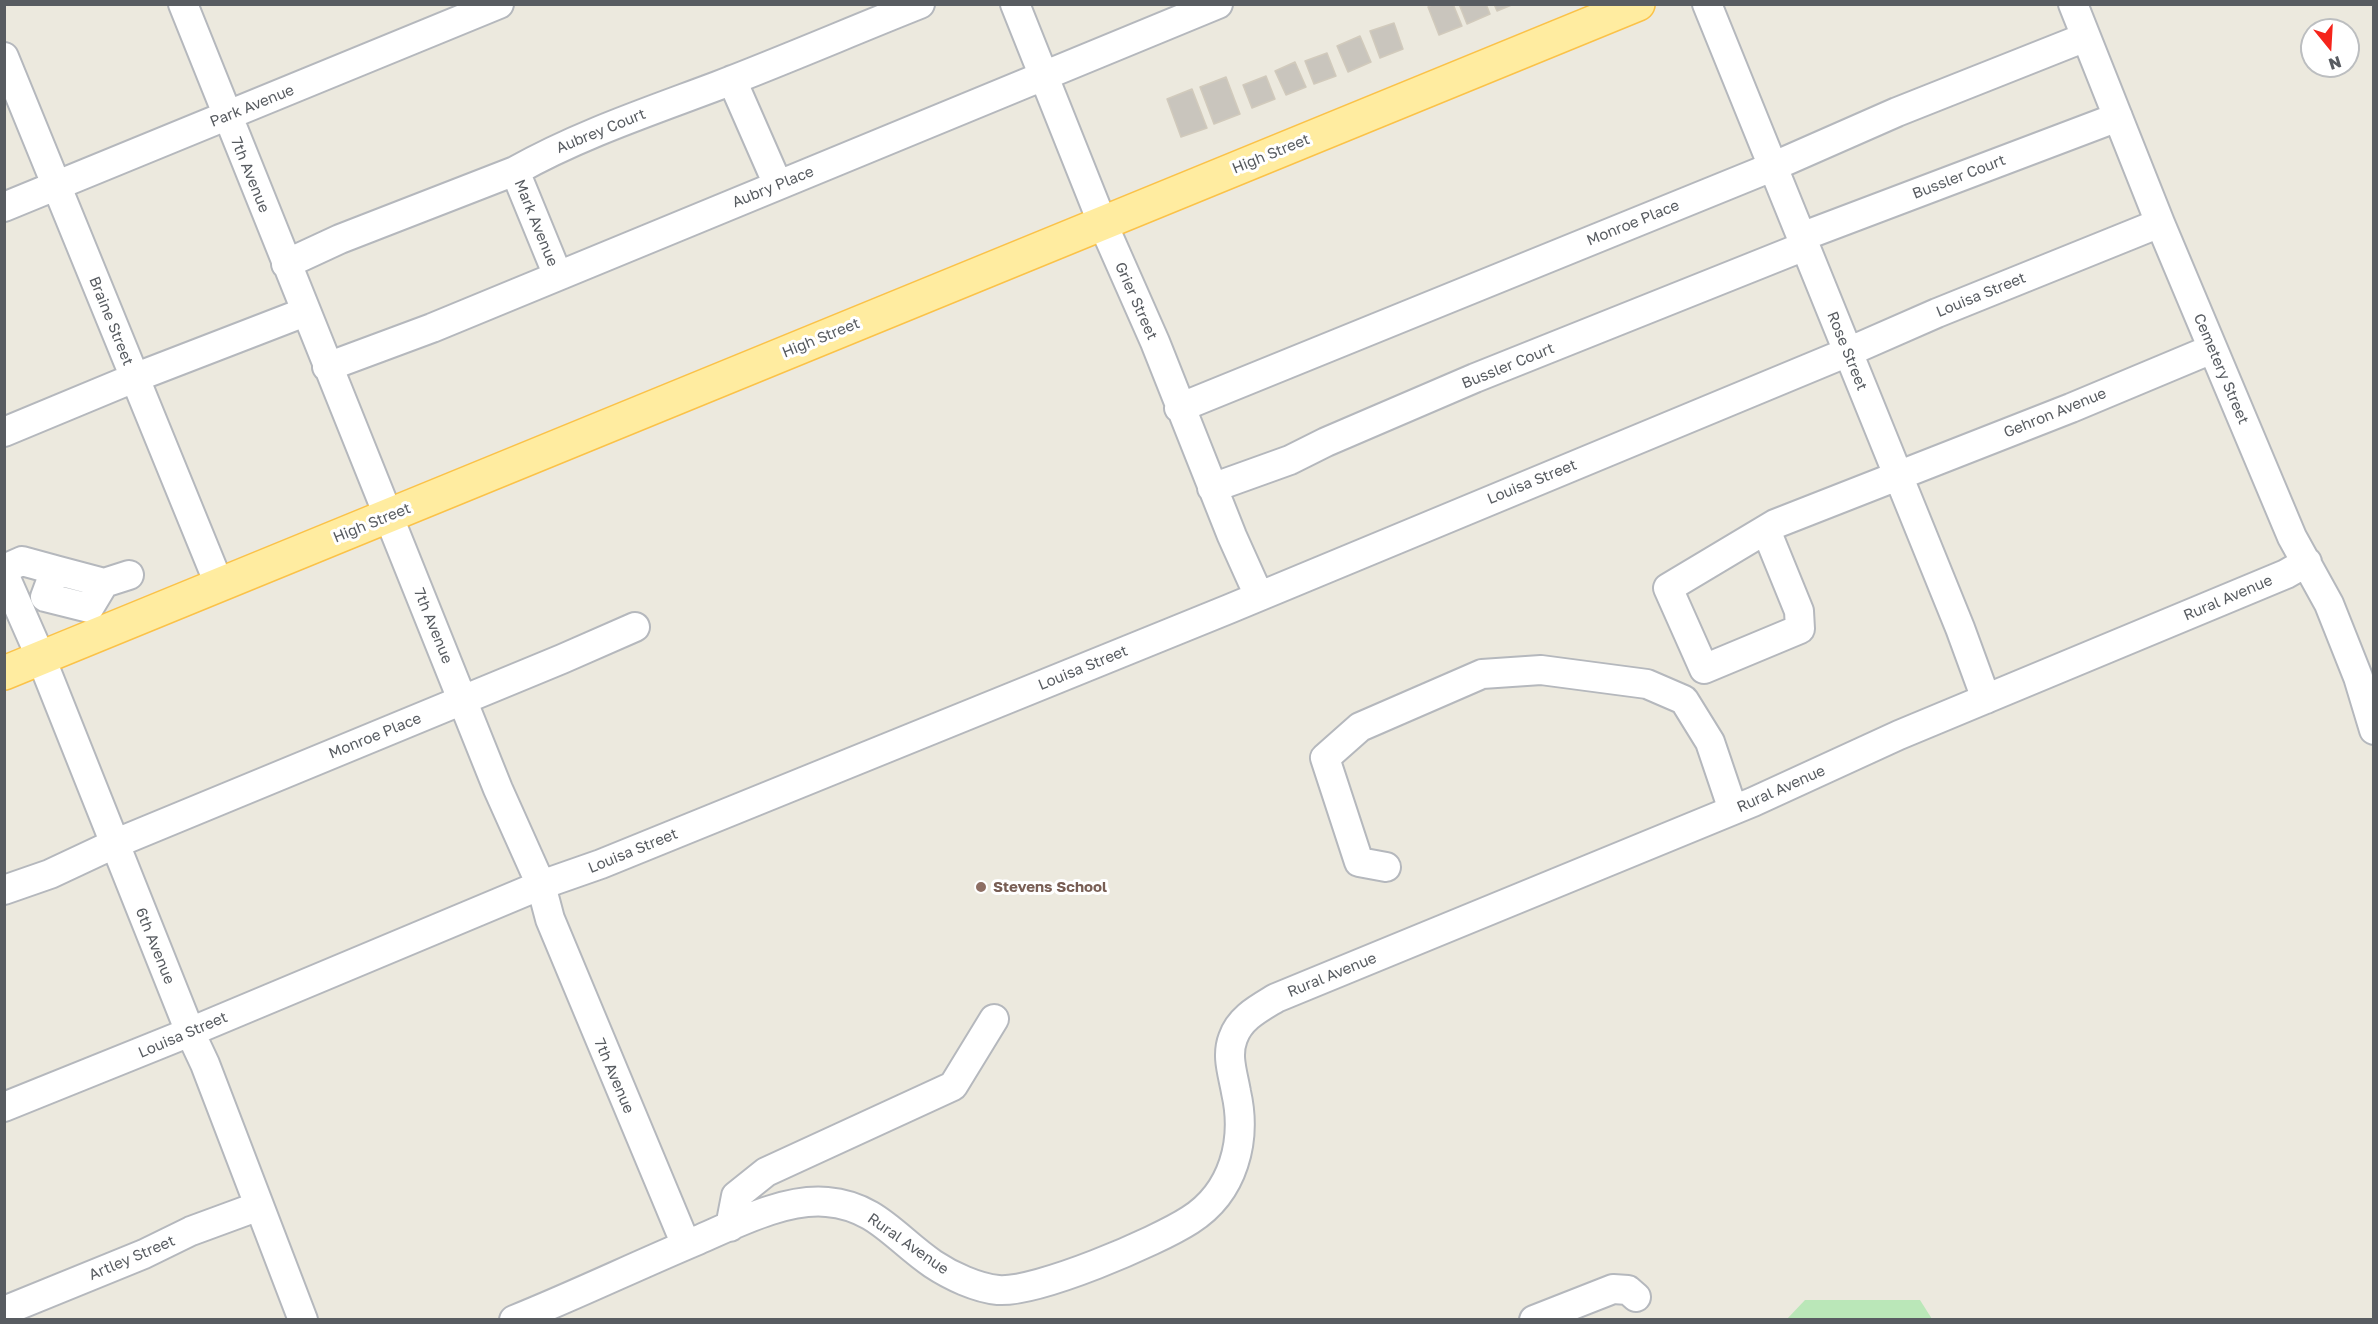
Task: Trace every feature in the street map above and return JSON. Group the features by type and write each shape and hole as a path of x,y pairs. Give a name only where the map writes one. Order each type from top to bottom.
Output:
{"main road":[{"name":"High Street","path":"4,673 1638,4"}],"street":[{"name":"7th Avenue","path":"183,4 498,789 541,885 550,919 686,1245"},
{"name":"Park Avenue","path":"4,207 499,4"},
{"name":"Aubrey Court","path":"286,264 351,234 515,171 540,156 585,136 735,86 920,4"},
{"name":"Grier Street","path":"1015,4 1102,222 1155,342 1179,408 1259,596"},
{"name":"Aubry Place","path":"327,367 432,328 1218,4"},
{"name":"Rose Street","path":"1707,4 1960,628 1986,699"},
{"name":"Cemetery Street","path":"2073,4 2160,223 2292,537 2329,604 2354,666 2373,730"},
{"name":"Monroe Place","path":"1179,408 1772,167 1897,112 2086,38"},
{"name":"Braine Street","path":"4,57 219,584"},
{"path":"735,86 778,185"},
{"name":"Bussler Court","path":"1212,488 1290,460 1326,442 1475,378 1803,242 2118,117"},
{"name":"Mark Avenue","path":"515,171 558,276"},
{"name":"Louisa Street","path":"4,1107 541,885 601,864 1259,596 1937,313 2160,223"},
{"path":"4,432 134,378 305,312"},
{"name":"Gehron Avenue","path":"1766,530 1799,611 1800,629 1704,669 1668,588 1775,524 2071,408 2212,349"},
{"path":"4,569 22,561 55,570 119,573"},
{"name":"Rural Avenue","path":"514,1320 686,1245 794,1204 827,1202 874,1216 932,1263 949,1273 998,1290 1037,1284 1165,1234 1190,1220 1219,1193 1229,1176 1238,1153 1241,1132 1229,1055 1232,1039 1247,1016 1276,998 1733,810 1986,699 2286,574 2307,562"},
{"path":"32,603 55,570"},
{"path":"32,603 89,608 119,573"},
{"path":"119,573 145,615"},
{"name":"6th Avenue","path":"4,574 32,603 41,658 114,844 205,1064 303,1320"},
{"path":"80,606 89,638"},
{"name":"Monroe Place","path":"4,890 50,874 114,844 635,627"},
{"path":"1386,867 1359,862 1324,758 1360,727 1482,674 1552,671 1647,684 1684,700 1710,742 1733,810"},
{"path":"730,1227 736,1196 766,1172 953,1086 994,1018"},
{"name":"Artley Street","path":"4,1311 144,1254 191,1232 259,1206"},
{"path":"1534,1320 1613,1289 1628,1290 1636,1297"}],"green space":[{"path":"1805,1300 1920,1300 1932,1319 1787,1319"}],"building":[{"path":"1434,4 1453,4 1462,26 1439,35 1428,7"},
{"path":"1459,4 1486,4 1490,14 1467,24"},
{"path":"1494,4 1514,4 1497,11"},
{"path":"1394,23 1403,49 1380,58 1370,31"},
{"path":"1360,36 1371,62 1348,72 1337,46"},
{"path":"1327,53 1336,76 1314,84 1305,61"},
{"path":"1295,62 1306,87 1286,95 1275,71"},
{"path":"1266,76 1275,99 1252,108 1243,85"},
{"path":"1226,77 1240,114 1214,124 1200,87"},
{"path":"1192,89 1207,128 1181,137 1167,99"}],"place":[{"name":"Stevens School","path":"981,887"}]}
